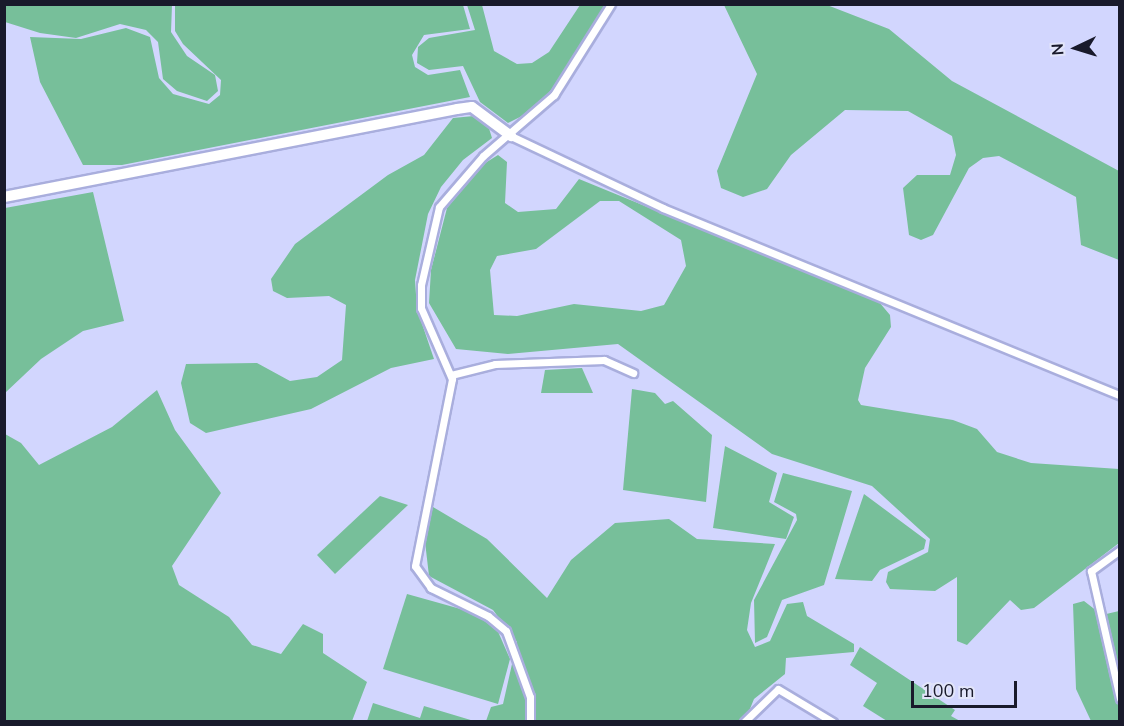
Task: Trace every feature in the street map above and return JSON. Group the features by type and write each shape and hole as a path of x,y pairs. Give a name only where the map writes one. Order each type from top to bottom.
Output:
{"street":[{"path":"530,722 530,697 506,631 488,616 430,588 415,566 451,375 421,308 429,241 439,207 456,183 554,95 611,4"},
{"path":"4,197 472,107 511,136 663,208 1119,395"},
{"path":"451,375 495,364 604,360 633,373"},
{"path":"1119,550 1091,572 1119,699"},
{"path":"744,722 778,689 833,722"}],"green space":[{"path":"5,4 172,5 171,32 187,56 215,75 218,91 207,101 177,91 163,79 158,42 146,30 120,24 76,38 40,33 5,22"},
{"path":"175,5 463,5 470,29 424,35 412,55 415,67 428,75 460,70 470,97 122,165 83,165 40,82 30,37 81,39 126,28 150,37 159,78 173,94 209,104 220,95 221,80 183,44 175,31"},
{"path":"467,5 482,5 494,51 517,64 532,63 549,52 580,5 607,5 579,55 536,109 508,123 480,102 463,66 429,70 417,63 418,47 429,38 475,30"},
{"path":"724,5 827,5 889,29 952,81 1119,171 1119,260 1081,245 1076,197 999,156 983,158 969,168 933,235 921,240 909,235 903,188 917,175 950,175 956,155 952,136 908,111 845,110 791,155 767,189 743,197 721,188 717,171 757,74"},
{"path":"474,116 487,122 492,138 463,160 441,187 428,214 415,280 417,309 434,359 391,368 311,409 206,433 190,423 181,383 186,364 257,363 290,381 317,377 342,360 346,305 329,296 287,298 273,291 271,279 295,244 388,175 424,155 453,118"},
{"path":"498,155 507,162 505,203 518,212 556,209 579,179 879,302 890,315 891,327 865,368 858,400 861,405 953,420 977,429 997,452 1031,463 1119,469 1119,543 1034,608 1021,610 1010,600 967,645 957,641 957,577 935,591 890,589 886,582 888,572 928,552 930,539 872,486 772,454 618,344 508,354 456,349 429,303 431,270 447,208 482,165","holes":["600,201 619,201 681,240 686,266 664,305 641,311 574,304 517,316 494,315 490,270 497,256 536,249"]},
{"path":"93,192 124,321 83,331 41,359 5,393 5,208"},
{"path":"582,368 593,393 541,393 545,370"},
{"path":"632,389 655,393 665,404 673,401 712,435 706,502 623,490"},
{"path":"157,390 175,430 221,493 172,566 179,585 229,617 252,645 281,654 303,624 323,634 323,653 367,682 352,721 5,721 5,434 21,443 39,465 112,427"},
{"path":"725,446 777,473 769,502 794,517 786,539 713,528"},
{"path":"783,473 852,491 824,585 782,600 767,637 755,643 754,600 797,520 796,514 774,502"},
{"path":"864,494 926,540 924,549 880,570 872,581 835,579"},
{"path":"380,496 408,505 335,574 317,555"},
{"path":"433,507 487,539 547,598 571,560 615,523 669,519 697,539 775,544 751,603 747,630 755,647 770,641 787,604 803,602 807,616 854,644 854,652 786,658 785,674 754,699 745,721 486,721 491,707 503,704 517,642 493,610 429,576 424,533"},
{"path":"407,594 475,613 496,627 510,659 498,704 383,669"},
{"path":"1084,601 1102,615 1119,611 1119,721 1091,721 1076,689 1073,604"},
{"path":"860,647 955,710 951,716 960,721 887,721 863,706 877,683 850,665"},
{"path":"373,703 420,718 424,706 474,721 367,721"}]}
